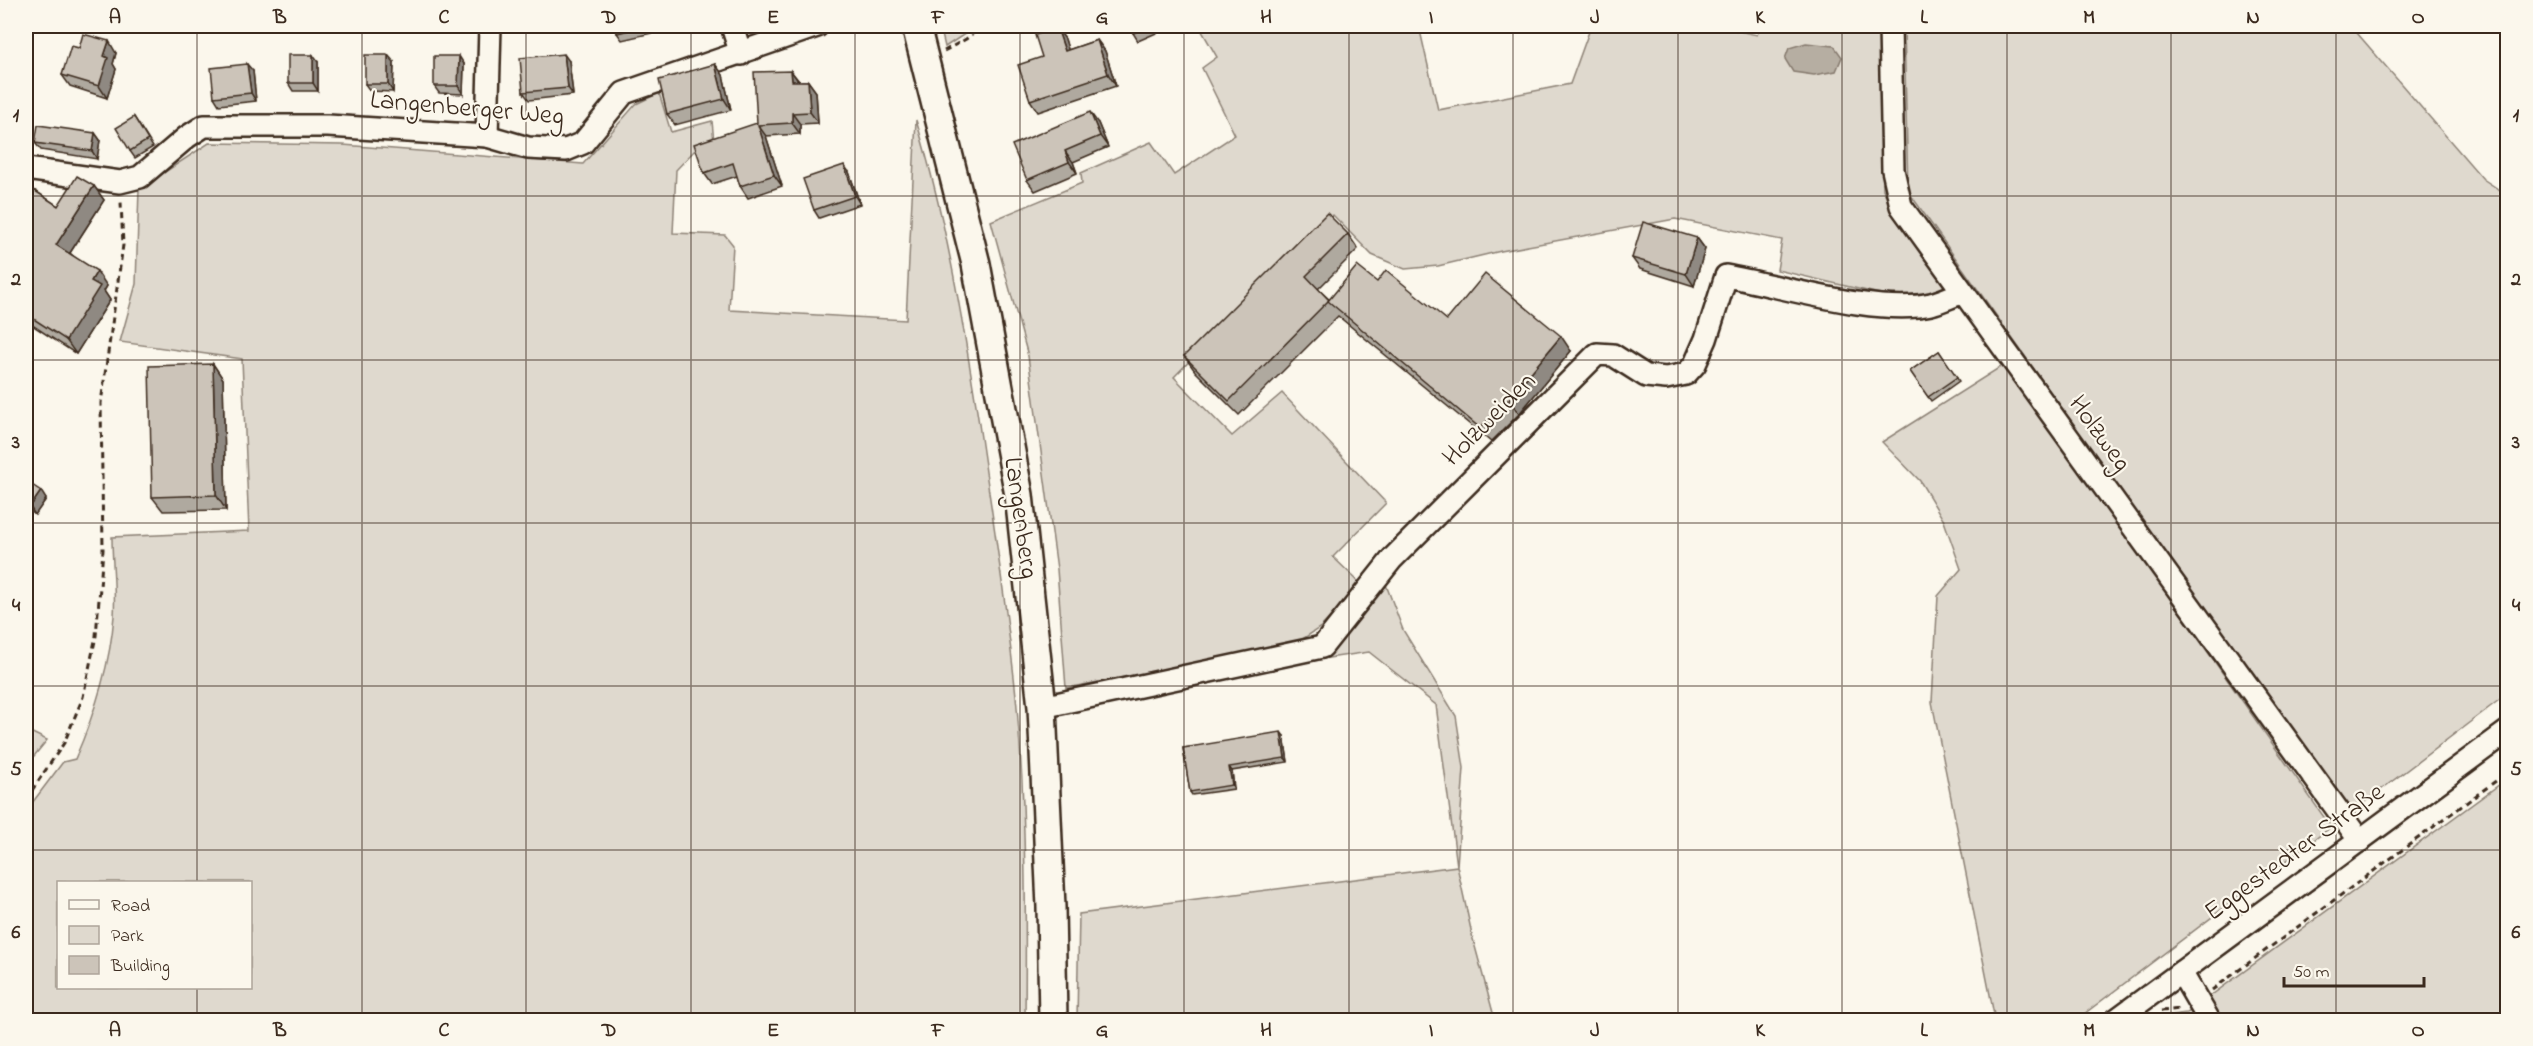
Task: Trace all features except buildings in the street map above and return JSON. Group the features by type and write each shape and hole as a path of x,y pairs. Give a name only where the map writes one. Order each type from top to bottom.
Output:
{"main road":[{"name":"Langenberg","path":"916,26 976,264 1019,495 1042,707 1051,907 1053,1020"}],"street":[{"path":"487,136 490,26"},
{"path":"732,26 741,54"},
{"name":"Langenberger Weg","path":"120,182 140,177 187,137 204,126 328,126 487,136 528,148 566,150 583,142 624,93 816,26"},
{"name":"Holzweg","path":"1890,26 1893,170 1901,206 2360,841"},
{"path":"26,169 120,182"},
{"name":"Holzweiden","path":"1042,707 1322,647 1392,559 1597,354 1613,355 1646,376 1666,378 1686,374 1695,364 1706,339 1725,276 1841,299 1894,306 1931,304 1962,293"},
{"name":"Eggestedter Straße","path":"2116,1020 2508,732"},
{"path":"2181,972 2209,1020"}],"path":[{"path":"926,61 966,39 982,26"},
{"path":"26,799 64,743 83,697 96,636 103,550 101,403 123,245 120,182"},
{"path":"2160,1011 2182,1009 2197,1002 2508,772"}],"green space":[{"path":"940,26 977,26 945,47"},
{"path":"1199,26 1419,26 1438,110 1570,84 1591,26 1715,26 1757,35 1761,26 1879,26 1883,189 1893,215 1949,289 1916,296 1880,294 1777,270 1782,240 1675,219 1501,251 1438,266 1405,269 1372,255 1333,215 1174,377 1232,436 1282,393 1386,503 1333,557 1361,584 1321,627 1292,646 1066,688 1057,569 1028,356 991,221 1082,183 1081,173 1151,142 1174,175 1235,135 1202,68 1217,57"},
{"path":"1904,26 2351,26 2483,179 2507,195 2507,694 2349,814 1908,191"},
{"path":"659,93 671,132 712,121 714,142 694,151 676,170 673,233 725,235 733,245 729,310 906,320 916,120 945,233 960,309 1008,628 1016,696 1024,818 1025,1020 26,1020 26,811 63,762 75,759 95,707 109,653 114,616 112,537 249,531 242,359 120,342 136,284 139,189 209,143 343,145 583,164 636,104"},
{"path":"2005,364 2331,827 2076,1020 1995,1020 1932,702 1938,596 1961,569 1944,521 1920,481 1882,442"},
{"path":"1385,582 1403,630 1456,716 1464,768 1457,866 1436,705 1369,652 1322,659"},
{"path":"26,730 47,740 26,766"},
{"path":"2507,779 2507,1020 2148,1020 2152,1017 2187,1013"},
{"path":"1457,866 1473,939 1495,1020 1077,1020 1079,914"}],"shaded area":[{"path":"1806,43 1834,46 1842,57 1836,71 1814,75 1793,72 1785,59 1789,48"}]}
